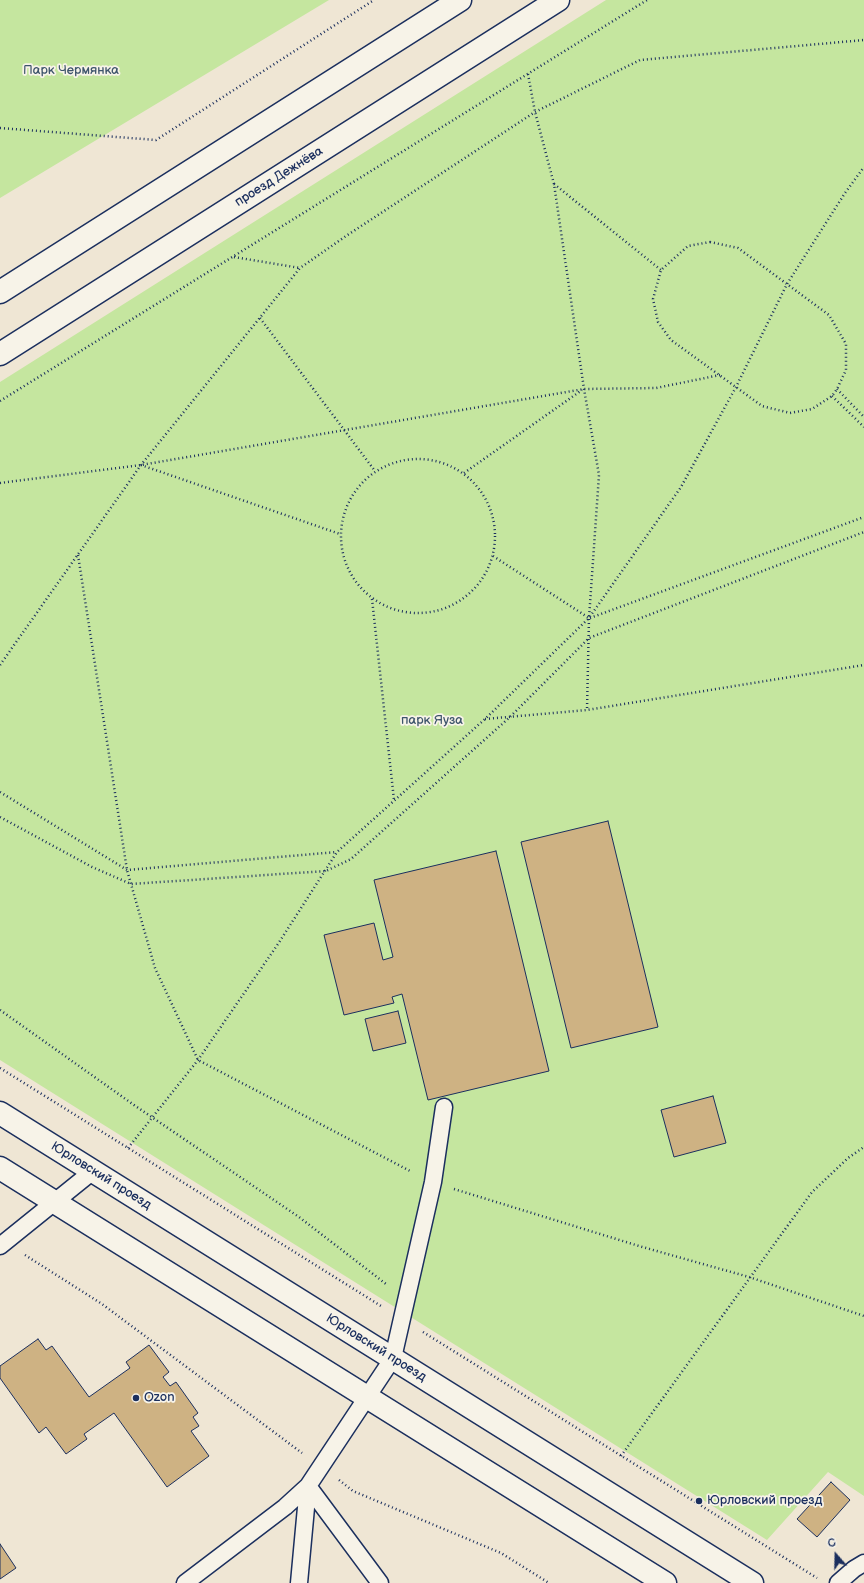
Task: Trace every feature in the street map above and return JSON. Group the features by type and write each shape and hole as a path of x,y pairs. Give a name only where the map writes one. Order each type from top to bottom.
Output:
{"main road":[{"path":"0,292 460,0"},
{"name":"проезд Дежнёва","path":"0,354 558,0"},
{"name":"Юрловский проезд","path":"0,1113 752,1583"},
{"path":"0,1168 665,1583"}],"lane":[{"path":"185,1583 285,1507 308,1486 392,1358 433,1182 444,1107"},
{"path":"2,1244 93,1171"},
{"path":"299,1583 308,1486"},
{"path":"308,1486 380,1583"},
{"path":"838,1583 861,1569"}],"path":[{"path":"0,128 156,140 374,0"},
{"path":"0,401 647,0"},
{"path":"0,666 141,465 300,268 346,236 535,112 640,60 864,40"},
{"path":"528,74 535,112 554,184 584,389 599,475 589,618 587,710"},
{"path":"128,1148 198,1060 274,950 337,852 485,719 589,618 681,487 736,387 787,284 845,193 864,167"},
{"path":"554,184 661,270"},
{"path":"710,242 738,248 787,284 829,314 846,344 846,370 832,396 812,409 790,413 762,406 671,340 658,322 653,299 661,270 688,246 710,242"},
{"path":"233,257 300,268"},
{"path":"260,318 375,471"},
{"path":"0,483 141,465 584,389 656,388 720,375"},
{"path":"464,473 584,389"},
{"path":"837,389 864,417"},
{"path":"832,396 864,427"},
{"path":"410,458 429,459 447,464 464,473 477,486 490,507 494,519 496,538 493,556 486,574 474,589 460,601 443,609 425,613 406,612 388,608 372,598 358,586 348,570 342,552 340,534 343,515 350,498 361,483 375,471 392,462 410,458"},
{"path":"141,465 340,534"},
{"path":"589,618 864,517"},
{"path":"0,816 92,867 131,884 326,871 351,859 510,717 589,638 864,532"},
{"path":"78,555 127,870"},
{"path":"493,556 589,618"},
{"path":"372,598 394,800"},
{"path":"485,719 587,710 864,665"},
{"path":"0,792 127,870 337,852"},
{"path":"0,1010 152,1117 299,1217 405,1299"},
{"path":"622,1456 812,1192 848,1158 864,1147"},
{"path":"2,1244 102,1304 353,1491 501,1553 549,1583"}],"green space":[{"name":"Парк Чермянка","path":"0,0 329,0 0,198"},
{"name":"парк Яуза","path":"606,0 864,0 864,1496 828,1472 767,1540 0,1060 0,382"}],"building":[{"path":"608,821 658,1027 571,1048 521,842"},
{"path":"496,851 549,1071 428,1100 402,994 392,997 394,1003 344,1015 324,935 374,923 383,960 393,957 374,880"},
{"path":"398,1011 406,1043 373,1051 365,1019"},
{"path":"713,1096 726,1143 674,1157 661,1110"},
{"path":"38,1339 46,1350 52,1346 89,1397 130,1368 126,1362 149,1345 169,1372 163,1377 170,1386 176,1382 198,1413 193,1417 199,1426 191,1431 209,1456 167,1487 114,1413 84,1434 87,1439 66,1454 46,1427 39,1433 0,1378 0,1366"},
{"path":"831,1482 850,1500 817,1537 797,1519"},
{"path":"0,1544 16,1568 0,1579"}],"place":[{"name":"Ozon","path":"136,1398"},
{"name":"Юрловский проезд","path":"699,1501"}]}
